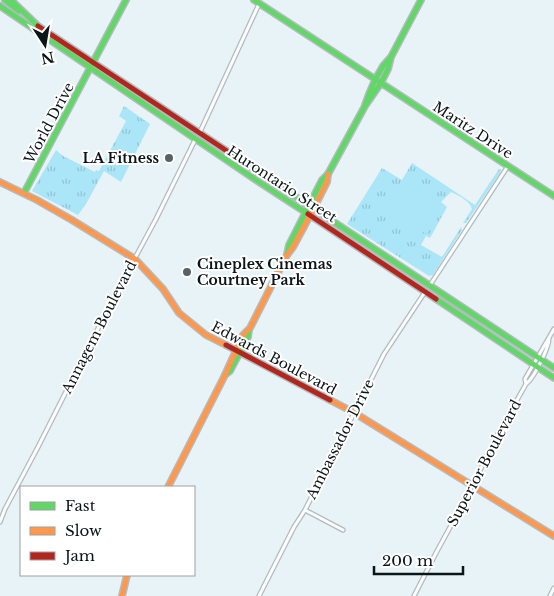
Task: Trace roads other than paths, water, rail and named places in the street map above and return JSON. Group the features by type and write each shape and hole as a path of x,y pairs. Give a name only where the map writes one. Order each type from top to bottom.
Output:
{"main road":[{"name":"Hurontario Street","path":"5,0 92,66 195,140 554,378"},
{"path":"11,0 41,28"},
{"name":"World Drive","path":"24,194 126,0"},
{"name":"Maritz Drive","path":"254,0 554,196"},
{"path":"169,486 226,374 226,369 238,351 243,335 250,328 287,254 289,245 327,182 328,174 365,106 371,99 378,81 390,64 391,57 421,0"},
{"name":"Hurontario Street","path":"0,6 199,133 554,368"},
{"name":"Edwards Boulevard","path":"0,182 69,218 134,259 163,289 180,314 206,335 353,412 554,536"},
{"path":"122,596 127,576"}],"street":[{"name":"Annagem Boulevard","path":"0,522 199,133 260,3"},
{"name":"Ambassador Drive","path":"259,596 384,354 508,166"},
{"name":"Superior Boulevard","path":"414,596 473,485 495,439 526,384 525,379 549,344 549,338 554,329"},
{"path":"305,510 343,530"},
{"path":"550,596 554,588"}],"place":[{"name":"LA Fitness","path":"169,158"},
{"name":"Cineplex Cinemas Courtney Park","path":"187,272"}]}
